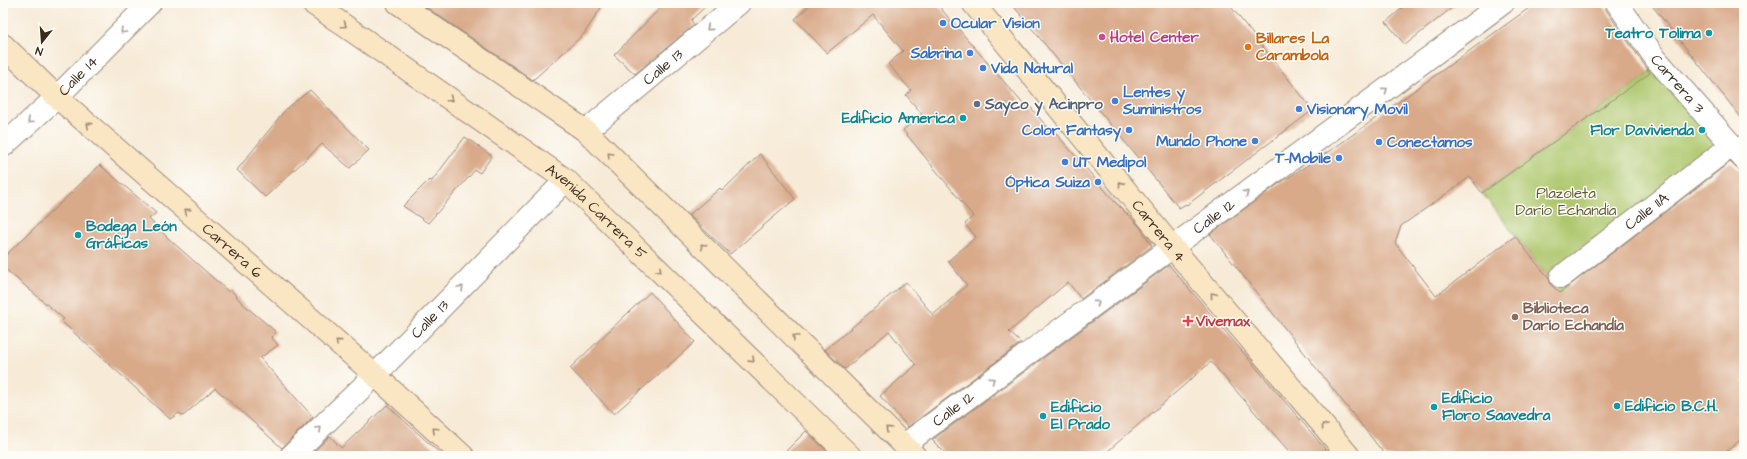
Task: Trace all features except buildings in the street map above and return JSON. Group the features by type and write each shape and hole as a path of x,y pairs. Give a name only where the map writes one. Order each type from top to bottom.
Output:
{"main road":[{"name":"Avenida Carrera 5","path":"312,3 566,180 850,456"},
{"path":"398,3 586,131 910,450"},
{"name":"Carrera 4","path":"973,3 1172,247 1349,456"},
{"name":"Carrera 6","path":"3,45 57,97 375,375 463,456"}],"street":[{"name":"Calle 14","path":"3,146 57,97 150,3"},
{"name":"Calle 13","path":"586,131 739,3"},
{"name":"Calle 12","path":"910,450 1172,247 1503,3"},
{"name":"Carrera 3","path":"1617,3 1656,59 1738,152"},
{"name":"Calle 11A","path":"1561,277 1738,152"},
{"name":"Calle 13","path":"291,456 375,375 566,180"}],"green space":[{"name":"Plazoleta Darío Echandía","path":"1656,59 1732,145 1561,277 1619,348 1610,356 1482,193 1650,73"}],"place":[{"name":"Ocular Vision","path":"943,23"},
{"name":"Teatro Tolima","path":"1709,33"},
{"name":"Hotel Center","path":"1102,37"},
{"name":"Billares La Carambola","path":"1248,47"},
{"name":"Sabrina","path":"970,53"},
{"name":"Vida Natural","path":"983,68"},
{"name":"Lentes y Suministros","path":"1115,101"},
{"name":"Sayco y Acinpro","path":"977,104"},
{"name":"Visionary Movil","path":"1299,109"},
{"name":"Edificio America","path":"963,118"},
{"name":"Color Fantasy","path":"1129,130"},
{"name":"Flor Davivienda","path":"1702,130"},
{"name":"Mundo Phone","path":"1255,141"},
{"name":"Conectamos","path":"1379,142"},
{"name":"T-Mobile","path":"1339,158"},
{"name":"UT Medipol","path":"1065,162"},
{"name":"Óptica Suiza","path":"1098,182"},
{"name":"Bodega León Gráficas","path":"78,235"},
{"name":"Biblioteca Darío Echandía","path":"1515,317"},
{"name":"Vivemax","path":"1188,321"},
{"name":"Edificio B.C.H.","path":"1617,406"},
{"name":"Edificio Floro Saavedra","path":"1434,407"},
{"name":"Edificio El Prado","path":"1043,416"}]}
